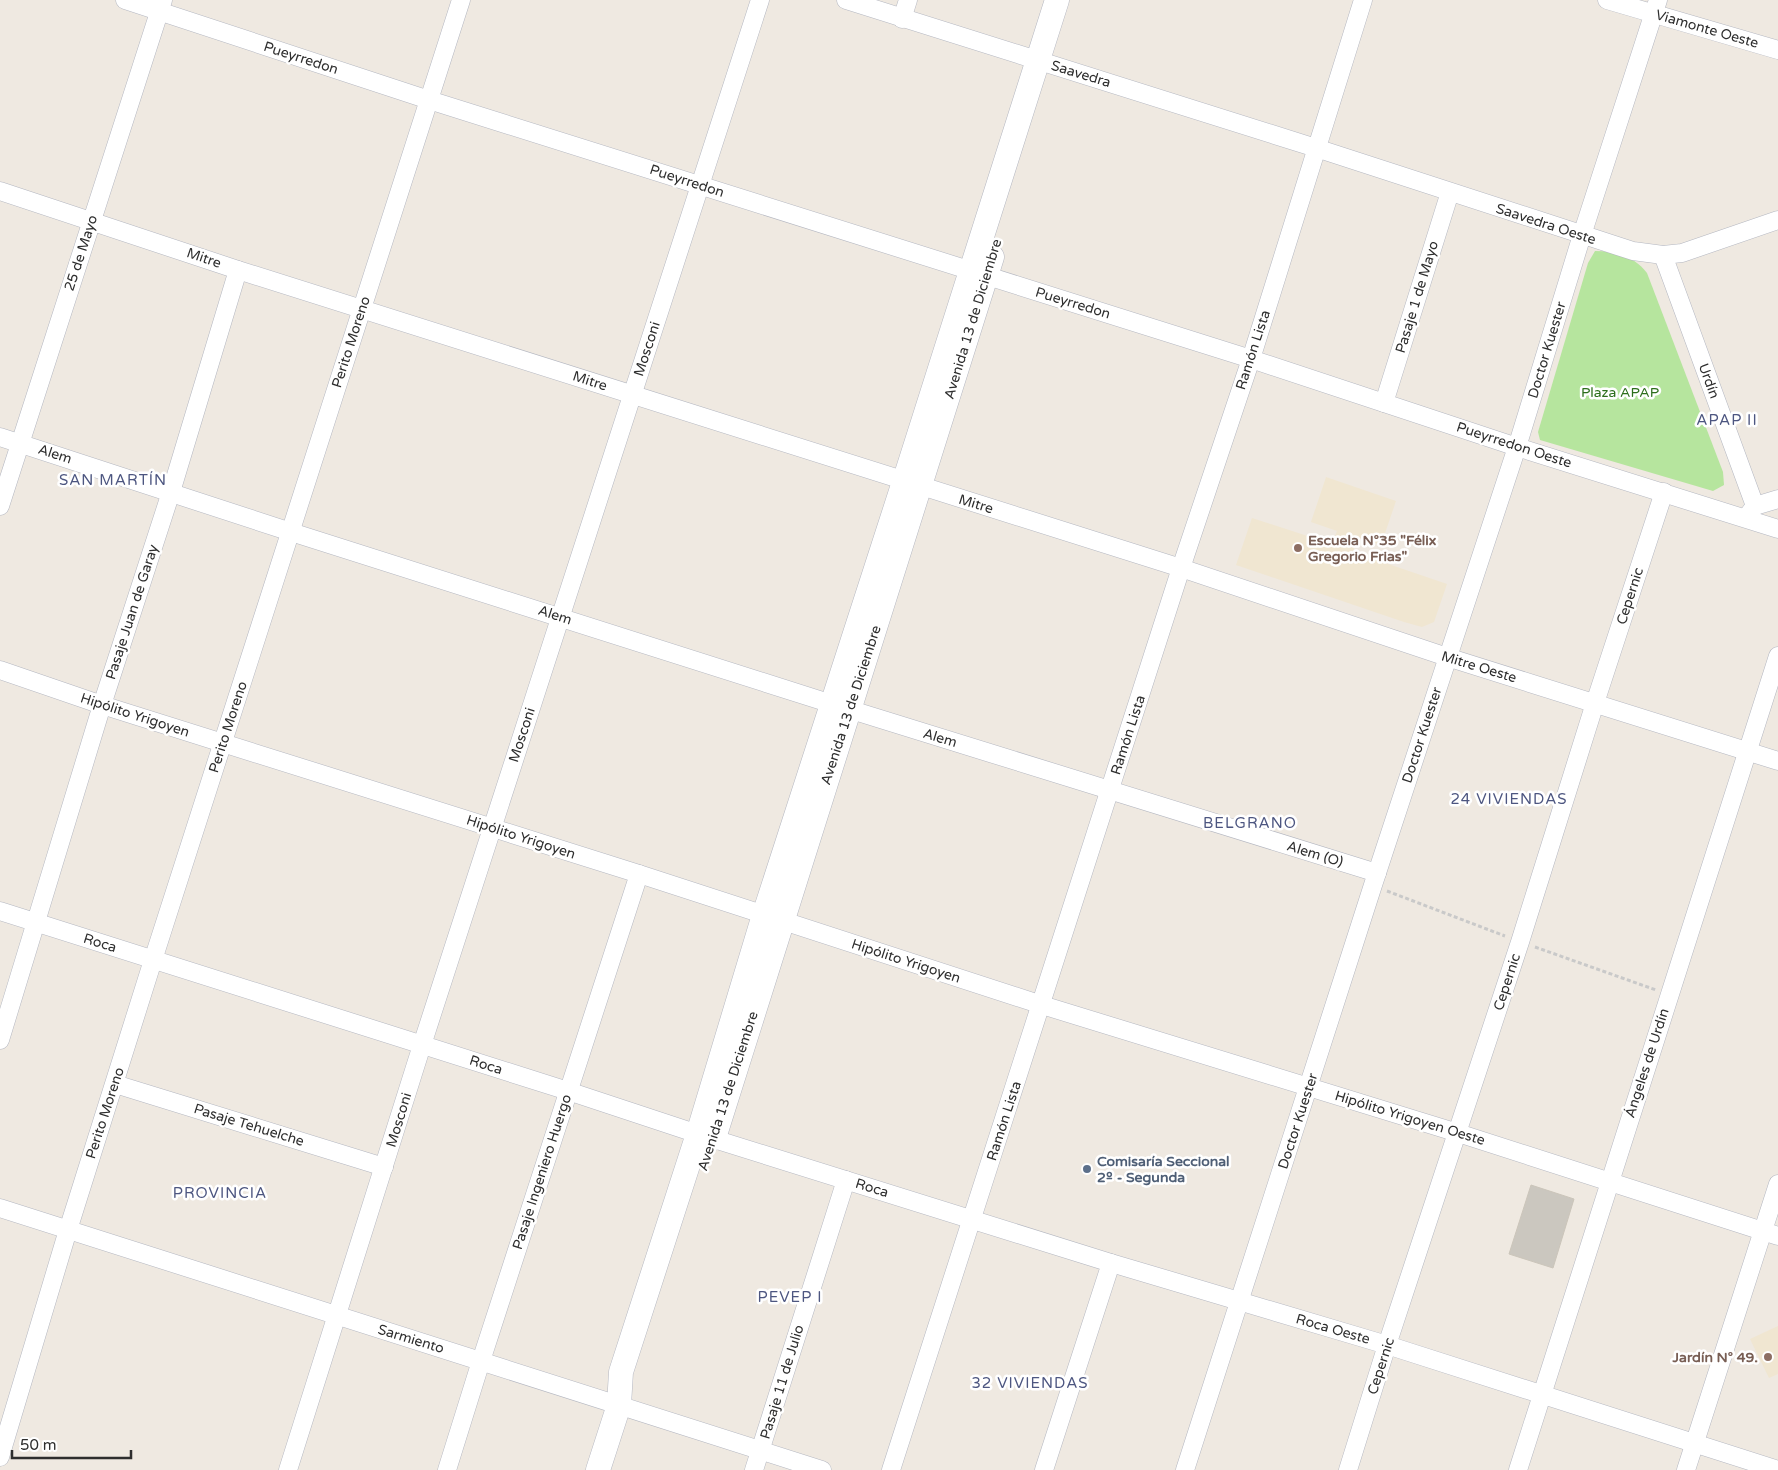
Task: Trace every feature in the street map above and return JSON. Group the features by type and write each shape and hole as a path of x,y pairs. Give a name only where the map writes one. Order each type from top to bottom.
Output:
{"street":[{"name":"Pueyrredon","path":"125,0 161,6 429,100 1251,359"},
{"name":"Perito Moreno","path":"0,1457 68,1230 222,742 461,0"},
{"name":"Mosconi","path":"288,1470 422,1045 760,0"},
{"name":"Saavedra","path":"846,0 1316,148"},
{"path":"902,19 908,0"},
{"name":"Avenida 13 de Diciembre","path":"1045,63 1057,0"},
{"name":"Avenida 13 de Diciembre","path":"598,1470 619,1405 637,1376 706,1137 773,918 1045,63 1072,0"},
{"name":"Ramón Lista","path":"891,1470 1181,568 1251,359 1363,0"},
{"name":"Viamonte Oeste","path":"1607,0 1656,7 1778,50"},
{"name":"25 de Mayo","path":"0,506 161,6"},
{"name":"Doctor Kuester","path":"1185,1470 1375,879 1517,447 1582,236 1656,7"},
{"name":"Saavedra Oeste","path":"1316,148 1633,251 1663,255 1682,253 1778,220"},
{"name":"Mitre","path":"0,191 238,270 1181,568"},
{"name":"Pasaje 1 de Mayo","path":"1384,403 1450,192"},
{"name":"Urdín","path":"1663,255 1750,512"},
{"name":"Pasaje Juan de Garay","path":"0,1040 102,705 171,492 238,270"},
{"name":"Pueyrredon Oeste","path":"1251,359 1517,447 1664,492 1750,512 1778,528"},
{"name":"Alem","path":"0,437 291,532 1110,791"},
{"name":"Cepernic","path":"1348,1470 1664,492"},
{"path":"1750,512 1778,499"},
{"name":"Mitre Oeste","path":"1181,568 1448,658 1778,762"},
{"name":"Ángeles de Urdín","path":"1518,1470 1778,656"},
{"name":"Hipólito Yrigoyen","path":"0,670 102,705 638,874 1042,1005"},
{"name":"Alem (O)","path":"1110,791 1375,879"},
{"name":"Pasaje Ingeniero Huergo","path":"447,1470 638,874"},
{"name":"Roca","path":"0,911 568,1091 706,1137 972,1219"},
{"name":"Hipólito Yrigoyen Oeste","path":"1042,1005 1458,1133 1770,1233"},
{"name":"Pasaje Tehuelche","path":"115,1084 384,1167"},
{"name":"Pasaje 11 de Julio","path":"754,1470 846,1180"},
{"path":"1686,1470 1770,1233 1778,1184"},
{"name":"Sarmiento","path":"0,1208 822,1470"},
{"name":"Roca Oeste","path":"972,1219 1111,1263 1387,1345 1778,1470"},
{"path":"1044,1470 1111,1263"}],"path":[{"path":"1375,879 1520,942 1669,995"}],"shaded area":[{"name":"Escuela N°35 \"Félix Gregorio Frias\"","path":"1326,477 1396,501 1381,545 1358,537 1353,552 1447,584 1434,622 1422,627 1404,622 1236,565 1252,518 1332,544 1337,531 1311,522"},
{"name":"Jardín N° 49.","path":"1778,1326 1778,1374 1769,1378 1750,1339"}],"green space":[{"name":"Plaza APAP","path":"1595,251 1617,253 1636,262 1647,273 1723,472 1724,485 1713,491 1540,440 1538,432 1588,263"}],"building":[{"path":"1531,1185 1574,1199 1553,1268 1509,1254"}],"place":[{"name":"Escuela N°35 \"Félix Gregorio Frias\"","path":"1298,548"},
{"name":"Comisaría Seccional 2º - Segunda","path":"1087,1169"},
{"name":"Jardín N° 49.","path":"1768,1357"}],"district":[{"name":"APAP II","path":"1727,420"},
{"name":"SAN MARTÍN","path":"113,480"},
{"name":"24 VIVIENDAS","path":"1509,799"},
{"name":"BELGRANO","path":"1250,823"},
{"name":"PROVINCIA","path":"220,1193"},
{"name":"PEVEP I","path":"790,1297"},
{"name":"32 VIVIENDAS","path":"1030,1383"}]}
